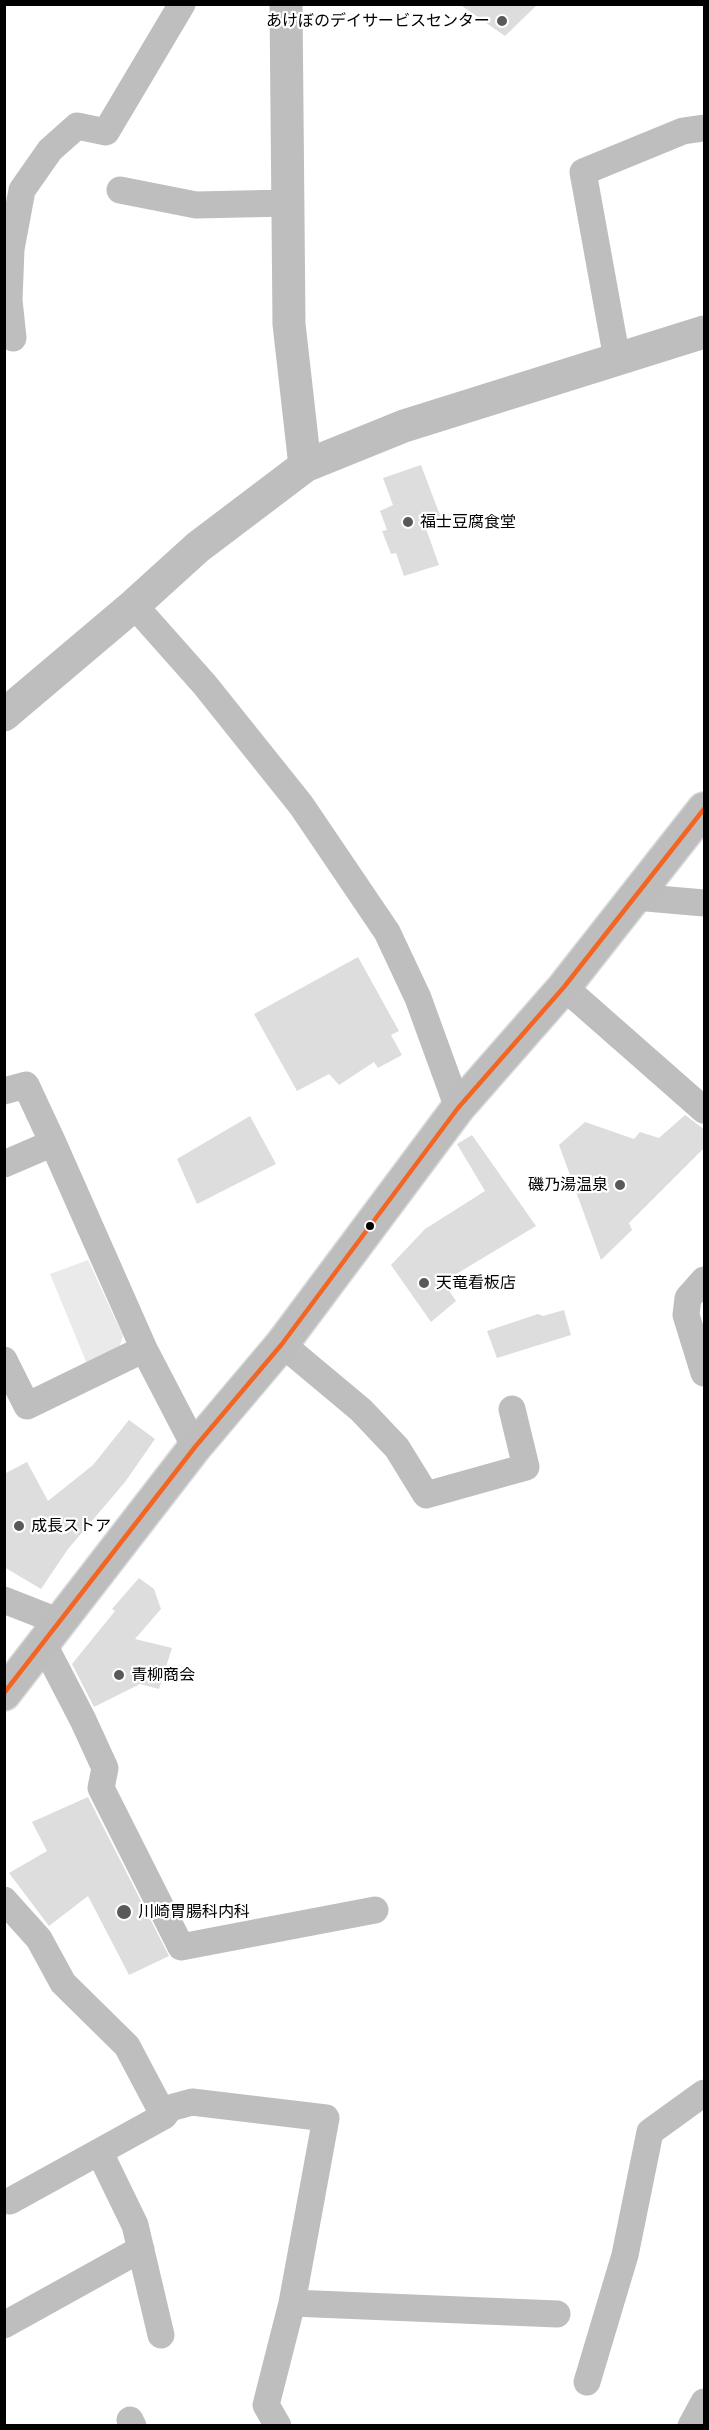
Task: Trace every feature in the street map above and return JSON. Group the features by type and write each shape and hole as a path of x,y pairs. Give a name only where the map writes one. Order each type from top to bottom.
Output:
{"highway":[{"path":"4,1694 195,1447 282,1344 458,1108 564,987 705,809"}],"street":[{"path":"13,338 7,299 11,249 22,190 50,150 77,126 106,132 182,4"},
{"path":"286,4 289,324 305,466"},
{"path":"617,359 583,172 682,131 705,128"},
{"path":"120,190 196,205 288,203"},
{"path":"4,715 134,605 198,547 305,466 404,426 705,332"},
{"path":"134,605 205,685 301,805 387,932 418,998 458,1108"},
{"path":"635,897 705,903"},
{"path":"564,987 705,1110"},
{"path":"4,1091 26,1085 144,1349 195,1447"},
{"path":"4,1164 53,1143"},
{"path":"705,1280 688,1298 686,1316 705,1373"},
{"path":"282,1344 361,1410 397,1448 426,1495 526,1467 512,1409"},
{"path":"4,1360 27,1406 144,1349"},
{"path":"4,1600 52,1633 83,1720 105,1768 101,1788 181,1947 375,1910"},
{"path":"4,1900 39,1939 63,1983 127,2046 164,2116"},
{"path":"587,2382 626,2255 650,2132 705,2093"},
{"path":"10,2201 164,2116 170,2108 192,2102 326,2118 292,2303 266,2405 278,2426"},
{"path":"100,2153 135,2225 161,2335"},
{"path":"4,2325 141,2249"},
{"path":"292,2303 557,2314"},
{"path":"691,2426 705,2402"}],"shaded area":[{"path":"88,1260 123,1336 119,1348 87,1364 50,1274"}],"building":[{"name":"あけぼのデイサービスセンター","path":"459,4 538,4 505,36"},
{"name":"福士豆腐食堂","path":"421,465 441,518 425,526 439,565 404,576 396,553 391,554 382,531 387,530 380,511 393,505 383,478"},
{"path":"358,957 399,1031 391,1035 402,1055 378,1068 374,1062 339,1085 329,1074 297,1091 254,1014"},
{"name":"磯乃湯温泉","path":"685,1115 705,1130 705,1147 629,1223 632,1230 601,1260 559,1145 585,1122 634,1139 640,1132 659,1138"},
{"path":"250,1116 276,1164 197,1204 177,1159"},
{"path":"472,1135 536,1226 443,1282 456,1301 431,1322 391,1265 425,1229 485,1191 457,1144"},
{"path":"564,1310 571,1335 497,1358 487,1331 538,1314 543,1316"},
{"path":"129,1420 155,1439 125,1482 68,1549 41,1589 4,1567 4,1474 27,1462 48,1501 93,1465"},
{"name":"青柳商会","path":"139,1578 154,1589 161,1609 135,1639 172,1648 159,1689 140,1684 94,1707 72,1664 115,1611 112,1609"},
{"name":"川崎胃腸科内科","path":"88,1797 169,1956 129,1975 88,1896 49,1926 9,1873 47,1851 32,1822"}],"transit line":[{"path":"4,1693 195,1447 282,1344 458,1108 564,987 704,809"}],"place":[{"name":"あけぼのデイサービスセンター","path":"502,21"},
{"name":"福士豆腐食堂","path":"408,522"},
{"name":"磯乃湯温泉","path":"620,1185"},
{"name":"天竜看板店","path":"424,1283"},
{"name":"成長ストア","path":"19,1526"},
{"name":"青柳商会","path":"119,1675"},
{"name":"川崎胃腸科内科","path":"124,1912"}]}
